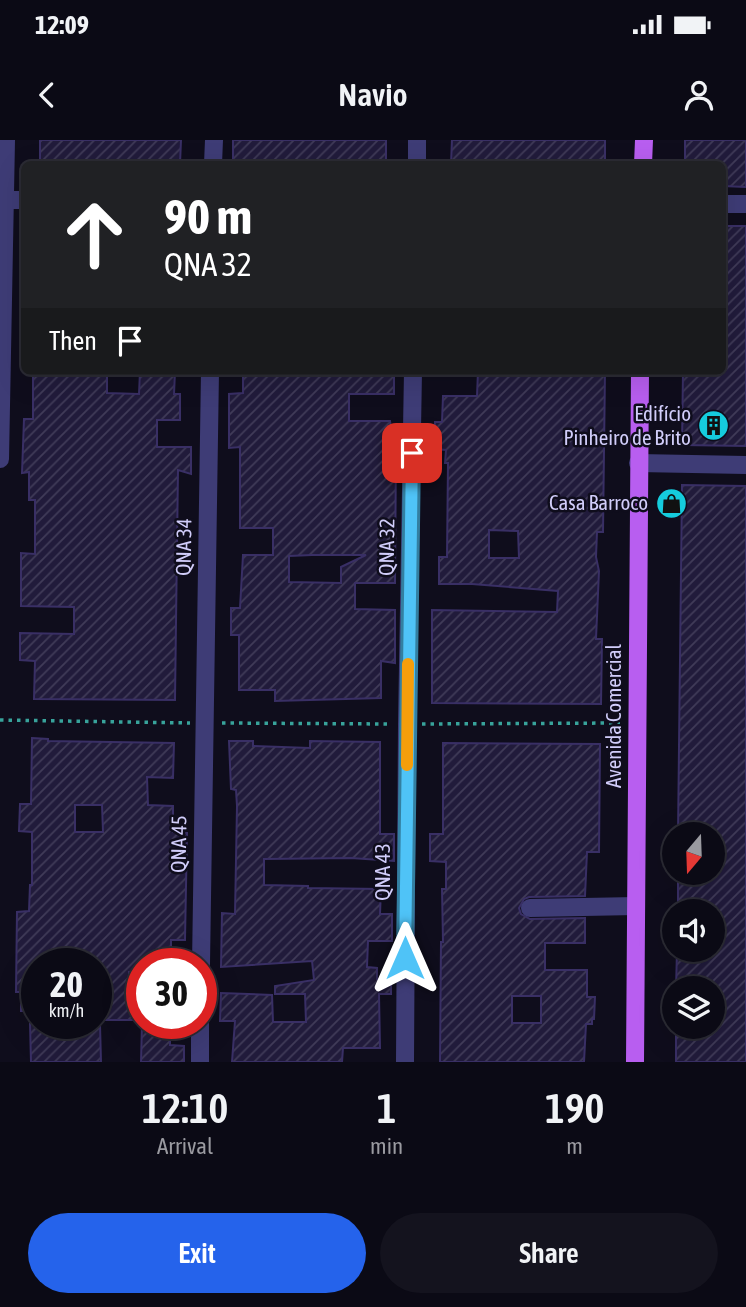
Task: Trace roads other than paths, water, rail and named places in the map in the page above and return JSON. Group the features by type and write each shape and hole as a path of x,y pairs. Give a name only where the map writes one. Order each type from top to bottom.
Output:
{"main road":[{"path":"643,140 643,161"},
{"name":"Avenida Comercial","path":"635,1062 640,375"}],"street":[{"path":"0,459 6,140"},
{"path":"213,161 214,140"},
{"path":"417,140 417,161"},
{"path":"3,200 21,200"},
{"path":"726,204 746,204"},
{"name":"QNA 34","path":"203,723 210,375"},
{"name":"QNA 32","path":"407,724 414,375"},
{"path":"638,463 746,465"},
{"name":"QNA 45","path":"201,948 203,723"},
{"name":"QNA 43","path":"405,1062 407,724"},
{"path":"530,908 636,906"},
{"path":"200,1039 200,1062"}],"place":[{"name":"Edifício Pinheiro de Brito","path":"714,426"},
{"name":"Casa Barroco","path":"671,503"}]}
